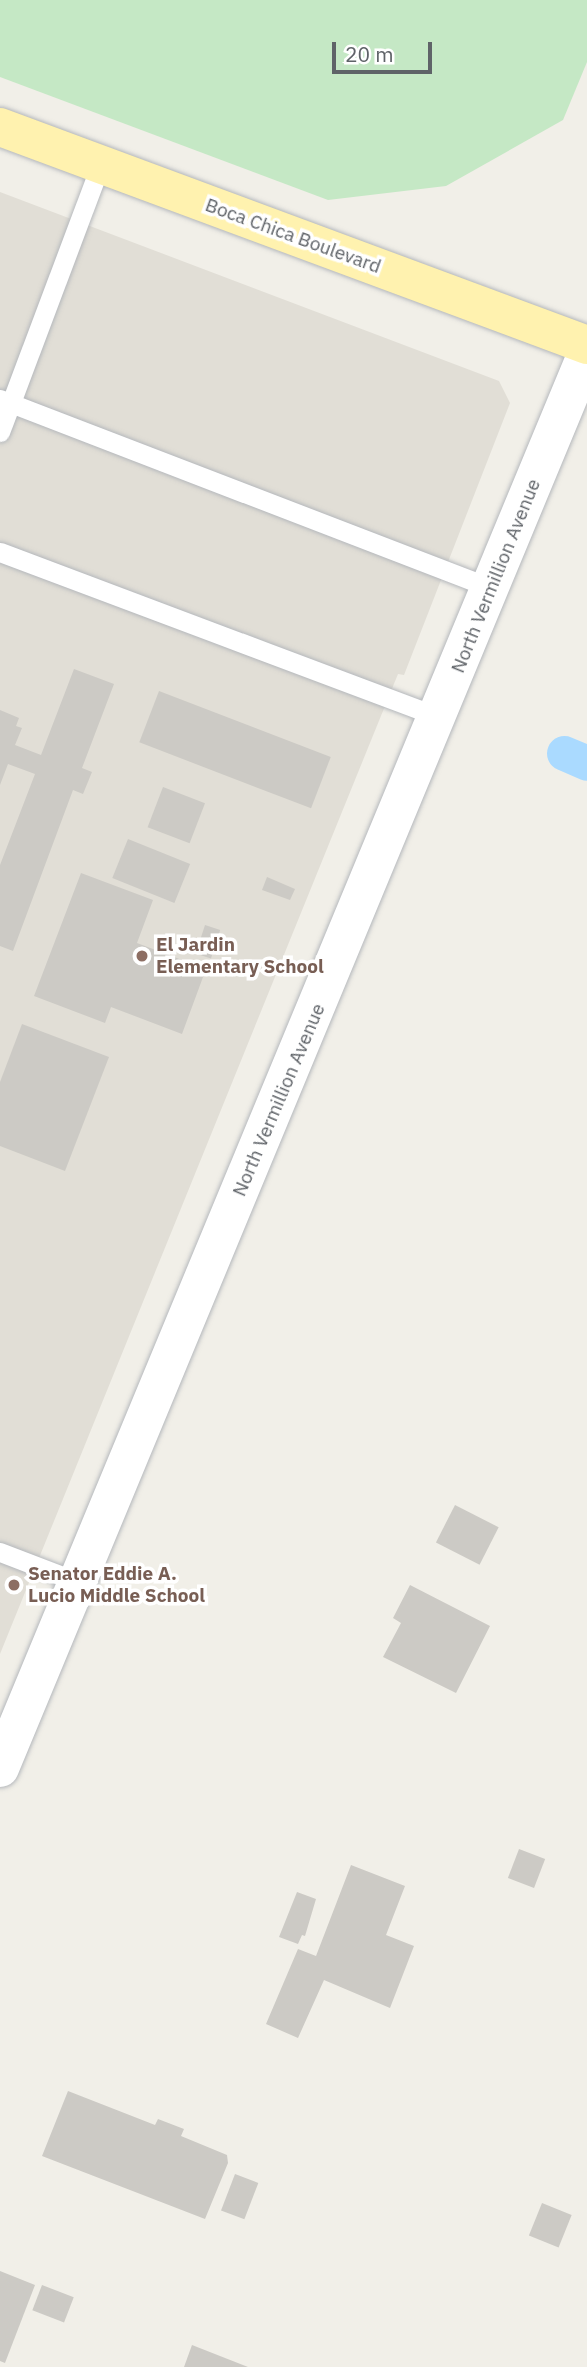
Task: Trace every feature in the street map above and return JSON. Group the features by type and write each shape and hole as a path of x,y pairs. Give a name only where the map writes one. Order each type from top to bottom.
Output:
{"main road":[{"name":"Boca Chica Boulevard","path":"0,127 587,345"}],"street":[{"name":"North Vermillion Avenue","path":"0,1768 438,718 587,353"}],"lane":[{"path":"0,432 6,401 101,164"},
{"path":"6,401 491,588"},
{"path":"0,552 438,718"},
{"path":"0,1552 78,1582"}],"shaded area":[{"name":"El Jardin Elementary School","path":"0,192 499,381 510,403 404,675 398,674 0,1654"}],"green space":[{"path":"0,0 587,0 587,62 563,120 446,186 328,200 0,77"}],"building":[{"path":"74,669 114,684 82,768 92,772 83,794 73,790 13,951 0,946 0,865 35,774 8,764 0,785 0,710 19,718 16,726 22,728 15,745 41,755"},
{"path":"159,691 331,757 311,808 139,742"},
{"path":"163,787 205,803 190,843 148,827"},
{"path":"128,839 190,864 174,903 112,878"},
{"path":"81,873 153,900 137,943 206,969 182,1034 111,1007 105,1023 34,996"},
{"path":"267,877 295,889 290,900 262,890"},
{"path":"205,925 220,930 211,958 196,954"},
{"path":"22,1024 109,1057 65,1171 0,1146 0,1082"},
{"path":"455,1505 499,1527 480,1565 436,1542"},
{"path":"410,1585 490,1626 456,1693 383,1657 401,1623 393,1618"},
{"path":"519,1849 545,1859 534,1888 508,1878"},
{"path":"351,1865 405,1886 386,1935 414,1946 390,2008 324,1980 298,2038 266,2024 298,1949 316,1956"},
{"path":"297,1892 316,1899 305,1936 302,1935 298,1944 279,1937"},
{"path":"68,2091 155,2125 158,2119 184,2129 181,2136 227,2155 228,2163 205,2219 42,2156"},
{"path":"235,2174 258,2183 244,2219 221,2210"},
{"path":"542,2203 572,2215 559,2247 529,2235"},
{"path":"0,2271 35,2285 5,2363 0,2361"},
{"path":"42,2285 74,2297 64,2322 32,2310"},
{"path":"192,2345 248,2367 184,2367"}],"waterway":[{"path":"564,753 587,763"}],"place":[{"name":"El Jardin Elementary School","path":"142,956"},
{"name":"Senator Eddie A. Lucio Middle School","path":"14,1585"}]}
